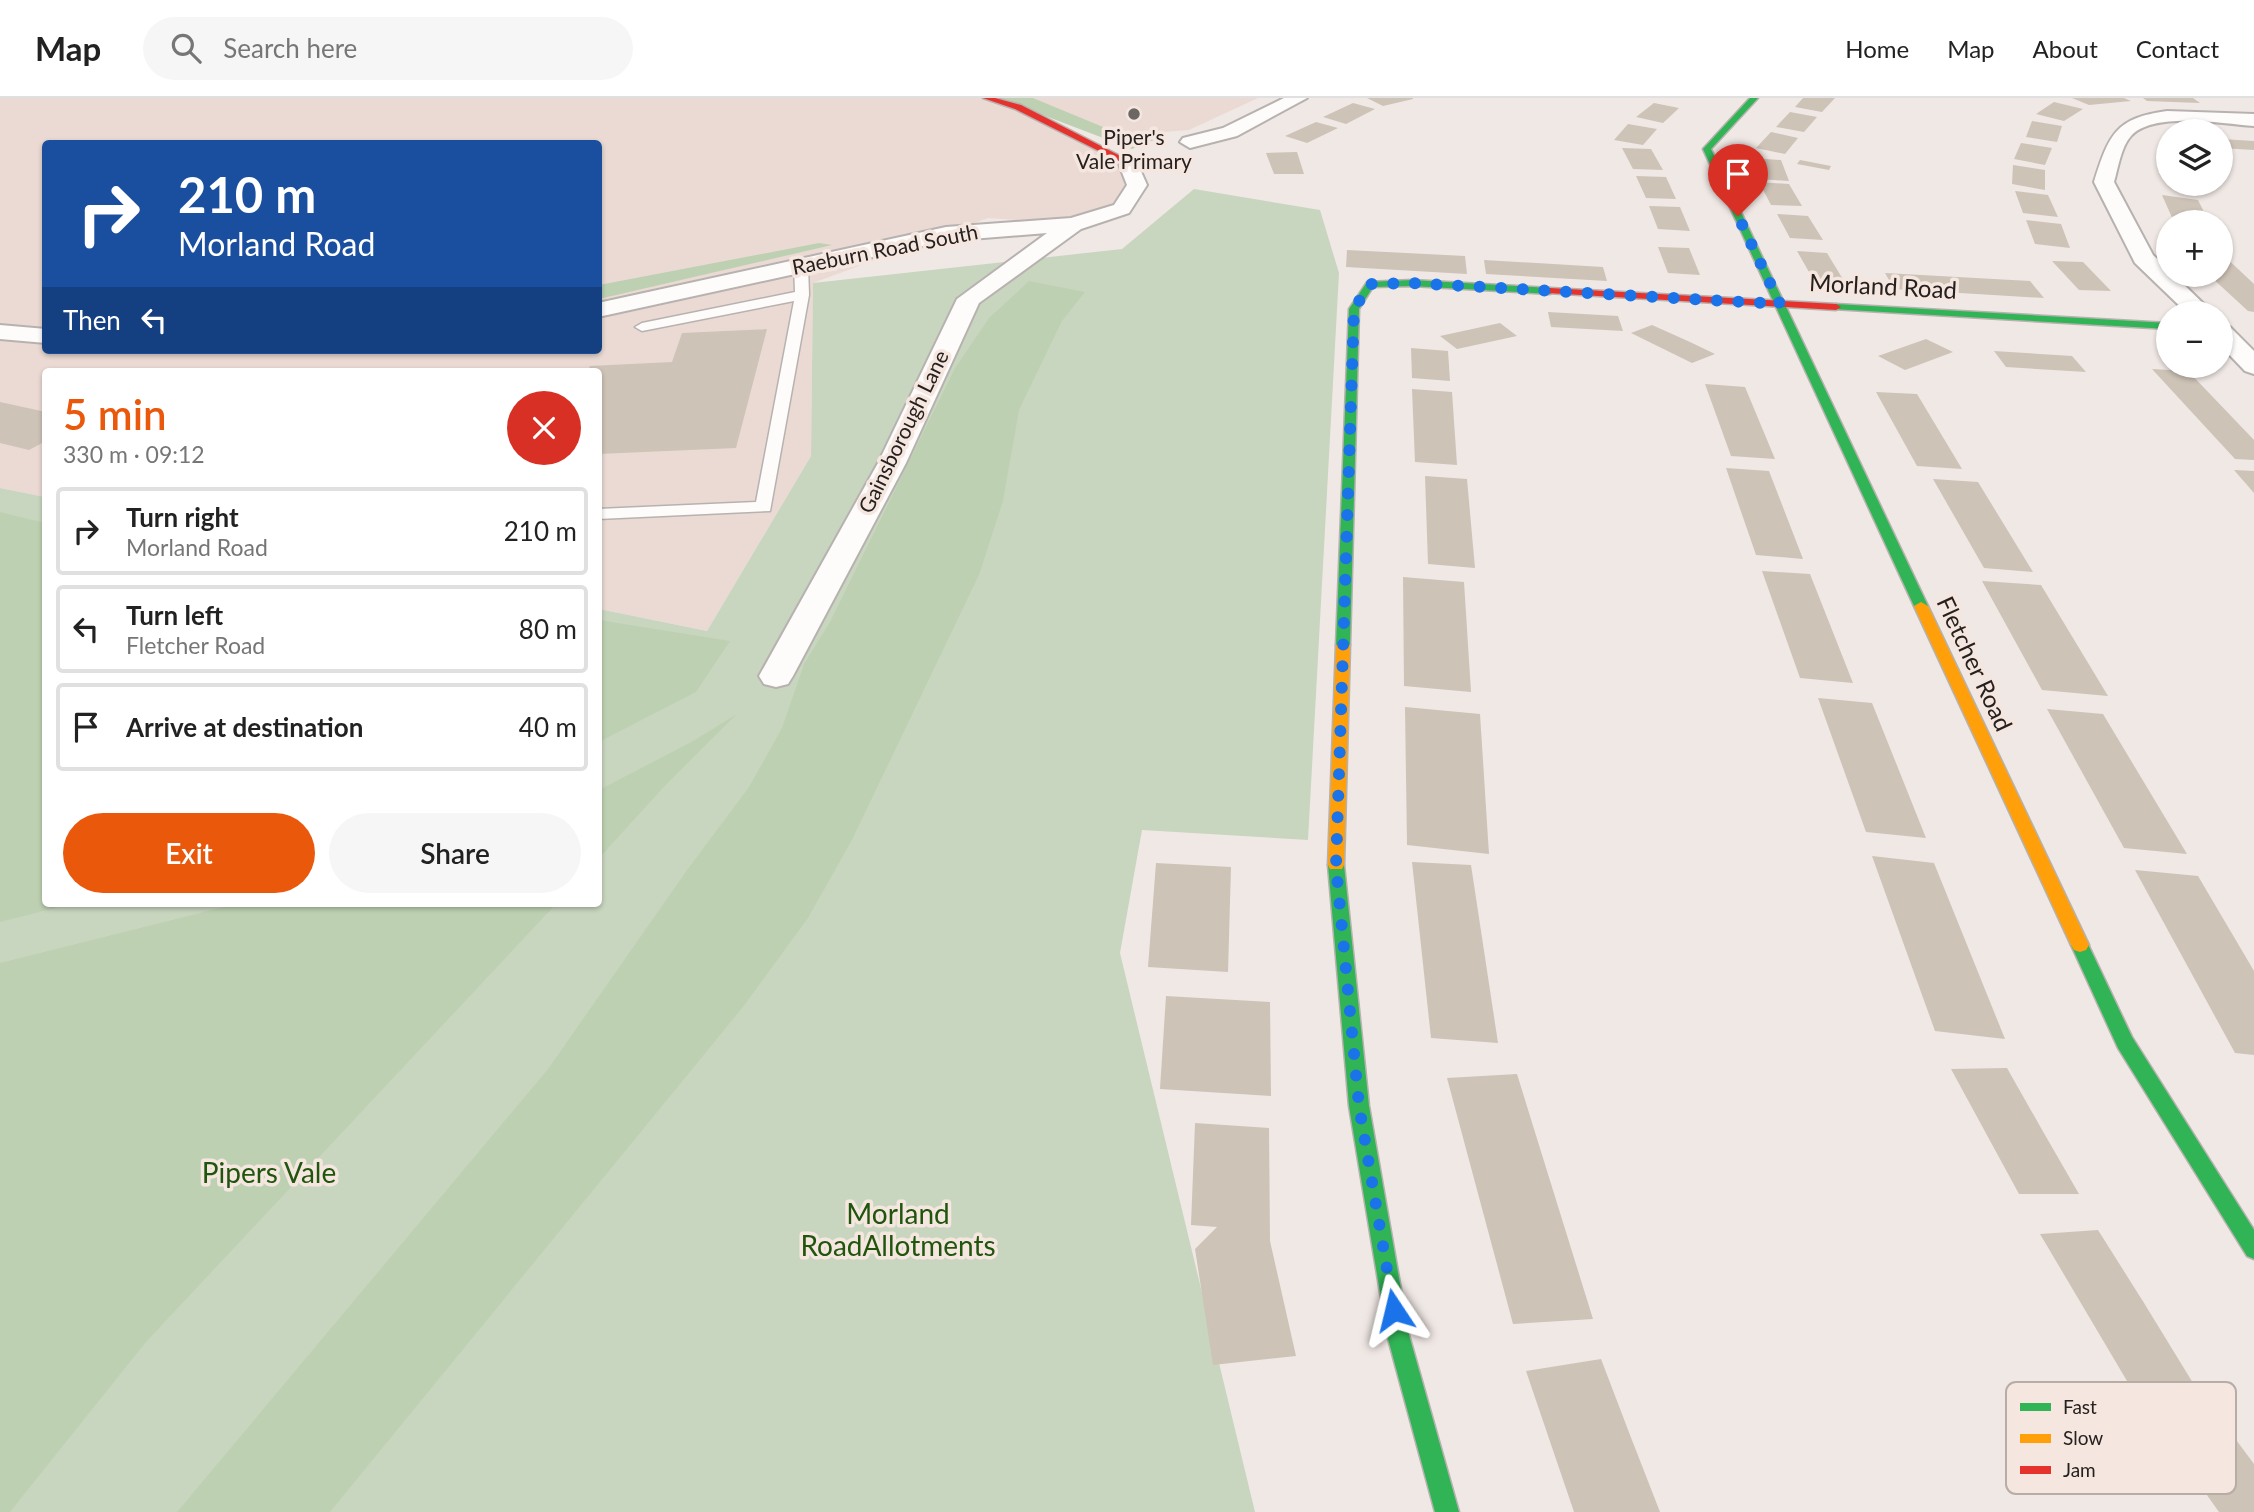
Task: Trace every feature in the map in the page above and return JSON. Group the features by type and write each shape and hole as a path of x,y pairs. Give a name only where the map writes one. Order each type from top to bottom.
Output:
{"street":[{"path":"987,98 1018,107 1128,162"},
{"path":"1190,142 1230,132 1298,98"},
{"name":"Fletcher Road","path":"1754,98 1707,149 2125,1042 2254,1249"},
{"path":"2188,301 2143,258 2104,182 2123,132 2138,121 2180,116 2254,121"},
{"name":"Raeburn Road South","path":"602,309 946,234 1073,224 1122,209 1137,185 1128,162"},
{"name":"Gainsborough Lane","path":"776,676 892,463 969,299 1073,224"},
{"name":"Morland Road","path":"1447,1512 1398,1335 1359,1106 1336,866 1354,309 1370,284 1412,283 2156,325"},
{"path":"0,332 42,336"},
{"path":"2233,344 2254,366"}],"lane":[{"path":"602,514 764,507 802,295 801,265"},
{"path":"642,327 802,295"}],"shaded area":[{"path":"0,98 987,98 1128,162 1137,185 1122,209 1073,224 988,218 813,283 811,456 707,631 602,610 602,368 42,368 42,496 0,488"},
{"name":"Piper's Vale Primary","path":"1002,98 1258,98 1189,130 1152,133 1127,144"}],"green space":[{"path":"998,98 1033,98 1120,134 1154,140 1132,149"},
{"path":"1194,189 1320,210 1339,273 1308,840 1142,830 1120,953 1255,1512 0,1512 0,488 42,496 42,907 602,907 602,610 707,631 811,456 813,283 1122,249"},
{"path":"819,243 832,245 602,298 602,284"},
{"path":"1029,281 1085,292 1062,321 1019,410 1003,501 979,575 852,840 808,918 743,1007 330,1512 177,1512 548,1069 687,870 749,787 782,728 804,664 830,622 955,368 989,318"},
{"path":"0,512 42,522 42,907 59,907 0,922"},
{"path":"602,620 730,641 696,692 602,740"},
{"path":"737,714 661,790 602,855 602,788 693,741"},
{"name":"Pipers Vale","path":"224,907 553,907 146,1342 10,1512 0,1512 0,963"}],"building":[{"path":"1367,98 1413,98 1413,99 1383,106"},
{"path":"1803,98 1835,98 1822,112 1795,107"},
{"path":"2072,98 2124,98 2131,101 2089,105"},
{"path":"2143,98 2193,98 2200,103 2147,101"},
{"path":"2054,102 2083,109 2064,121 2036,114"},
{"path":"1353,103 1375,109 1346,124 1323,117"},
{"path":"1654,103 1679,108 1663,123 1636,117"},
{"path":"1790,112 1817,117 1804,132 1776,127"},
{"path":"2032,121 2062,126 2057,142 2026,137"},
{"path":"1316,122 1338,128 1307,143 1285,136"},
{"path":"1628,124 1657,129 1643,145 1614,140"},
{"path":"1771,132 1798,138 1785,154 1756,148"},
{"path":"2233,140 2254,141 2254,150 2233,149"},
{"path":"2021,143 2052,148 2045,165 2014,159"},
{"path":"1622,148 1651,149 1663,170 1633,169"},
{"path":"1297,152 1304,174 1274,174 1266,153"},
{"path":"1751,158 1781,160 1789,181 1759,179"},
{"path":"1800,160 1831,166 1829,170 1797,164"},
{"path":"2013,165 2045,170 2045,190 2012,184"},
{"path":"1636,176 1666,177 1676,199 1646,198"},
{"path":"1759,182 1789,184 1802,206 1771,205"},
{"path":"2015,191 2048,195 2058,217 2023,213"},
{"path":"2162,196 2198,200 2203,210 2169,210"},
{"path":"1649,206 1680,207 1690,231 1658,229"},
{"path":"1777,214 1808,216 1823,240 1790,238"},
{"path":"2026,220 2061,224 2070,248 2035,244"},
{"path":"1658,247 1689,248 1700,275 1668,273"},
{"path":"1347,250 1465,256 1467,274 1346,267"},
{"path":"1797,251 1827,253 1844,281 1813,279"},
{"path":"1484,260 1603,267 1607,281 1486,274"},
{"path":"2052,261 2083,262 2111,291 2079,290"},
{"path":"2233,264 2254,284 2254,312 2248,311 2222,287 2233,287"},
{"path":"1885,273 2030,281 2044,298 1894,289"},
{"path":"1548,312 1618,316 1623,331 1551,327"},
{"path":"1500,323 1517,336 1457,349 1440,336"},
{"path":"1652,325 1715,354 1692,363 1631,333"},
{"path":"767,329 736,448 602,454 602,368 589,368 590,366 672,362 682,333"},
{"path":"1926,339 1953,352 1905,370 1878,356"},
{"path":"1411,348 1448,351 1450,381 1412,378"},
{"path":"1994,351 2072,356 2086,372 2006,367"},
{"path":"2160,378 2195,378 2254,440 2254,460 2235,459"},
{"path":"1705,384 1745,387 1775,459 1731,456"},
{"path":"1412,389 1452,392 1457,465 1415,462"},
{"path":"1876,392 1917,394 1962,469 1917,466"},
{"path":"0,402 42,411 42,443 29,450 0,443"},
{"path":"1726,468 1769,471 1803,559 1756,555"},
{"path":"2234,470 2254,471 2254,493"},
{"path":"1425,476 1467,479 1475,568 1428,564"},
{"path":"1933,479 1978,482 2033,572 1984,568"},
{"path":"1762,571 1810,574 1853,683 1800,678"},
{"path":"1403,577 1464,582 1471,692 1404,686"},
{"path":"1982,581 2041,585 2108,696 2042,690"},
{"path":"1818,698 1872,703 1926,838 1866,832"},
{"path":"1405,707 1480,714 1489,854 1407,845"},
{"path":"2047,709 2103,714 2187,854 2124,848"},
{"path":"1872,856 1934,863 2005,1039 1935,1031"},
{"path":"1412,862 1471,865 1498,1043 1431,1038"},
{"path":"1156,863 1231,867 1228,972 1148,967"},
{"path":"2135,870 2198,876 2254,971 2254,1055 2235,1053"},
{"path":"1166,996 1270,1002 1271,1096 1160,1089"},
{"path":"2007,1068 2079,1194 2019,1194 1951,1069"},
{"path":"1517,1074 1593,1319 1513,1324 1447,1078"},
{"path":"1195,1123 1269,1128 1270,1241 1296,1356 1213,1365 1195,1249 1217,1227 1191,1225"},
{"path":"2098,1230 2192,1382 2128,1382 2040,1234"},
{"path":"1601,1359 1660,1512 1574,1512 1526,1371"},
{"path":"2236,1440 2254,1464 2254,1512 2219,1512 2206,1494 2236,1494"}],"traffic: fast":[{"path":"1754,98 1707,149 1921,606"},
{"path":"1343,645 1354,309 1370,284 1412,283 1550,291"},
{"path":"1836,307 2156,325"},
{"path":"1336,865 1359,1106 1398,1335 1447,1512"},
{"path":"2080,945 2125,1042 2254,1249"}],"traffic: slow":[{"path":"1921,606 2080,945"},
{"path":"1336,865 1343,645"}],"traffic: jam":[{"path":"987,98 1018,107 1128,162"},
{"path":"1550,291 1836,307"}],"place":[{"name":"Piper's Vale Primary","path":"1134,114"}],"route":[{"path":"1394,1310 1359,1106 1336,866 1354,309 1370,284 1412,283 1780,304 1738,216"}],"park label":[{"name":"Morland RoadAllotments","path":"898,1230"}]}
